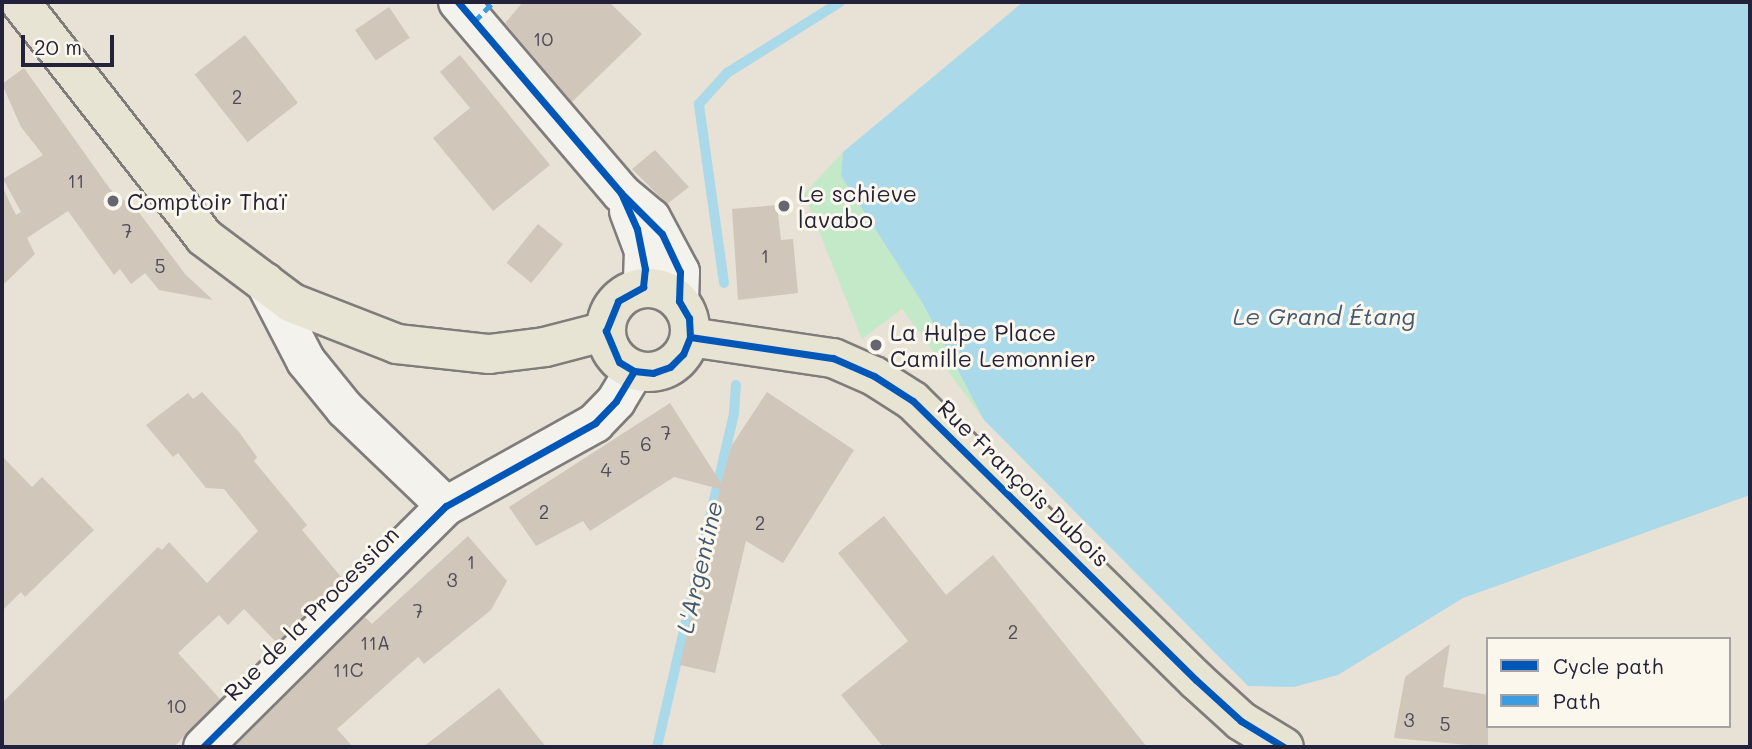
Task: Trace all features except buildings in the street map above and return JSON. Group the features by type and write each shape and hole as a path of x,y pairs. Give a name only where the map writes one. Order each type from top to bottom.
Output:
{"main road":[{"path":"20,2 204,237 292,303 397,344 489,354 545,347 606,331"},
{"path":"642,287 666,289 685,319 683,354 670,367 653,373 634,371 619,362 606,331 618,301 642,287"},
{"name":"Rue François Dubois","path":"685,319 834,358 874,376 913,401 1196,680 1241,721 1284,747"}],"street":[{"path":"475,8 621,193 662,234 680,272 685,319"},
{"path":"621,193 644,251 642,287"},
{"path":"265,282 306,361 345,409 446,506"},
{"name":"Rue de la Procession","path":"203,747 446,506 595,423 616,401 634,371"}],"green space":[{"path":"843,152 841,176 922,302 984,420 902,309 862,339 804,194"}],"water":[{"name":"Le Grand Étang","path":"1023,2 1750,2 1750,495 1463,598 1338,675 1294,687 1248,686 984,420 922,302 841,176 843,152"}],"waterway":[{"name":"L'Argentine","path":"724,283 699,104 727,73 840,2"},
{"name":"L'Argentine","path":"657,747 734,413 736,385"}],"marked path":[{"path":"474,22 493,2"}],"cycle path":[{"path":"458,2 621,193 662,234 680,272 679,301 689,318 690,337 683,354 670,367 653,373 634,371 619,362 606,331 618,301 643,287 645,269 637,229 621,193"},
{"path":"690,337 833,358 874,376 913,401 1196,680 1241,721 1284,747"},
{"path":"203,747 446,506 595,423 616,401 634,371"}],"place":[{"name":"Comptoir Thaï","path":"113,201"},
{"name":"Le schieve lavabo","path":"784,206"},
{"name":"La Hulpe Place Camille Lemonnier","path":"876,345"}]}
